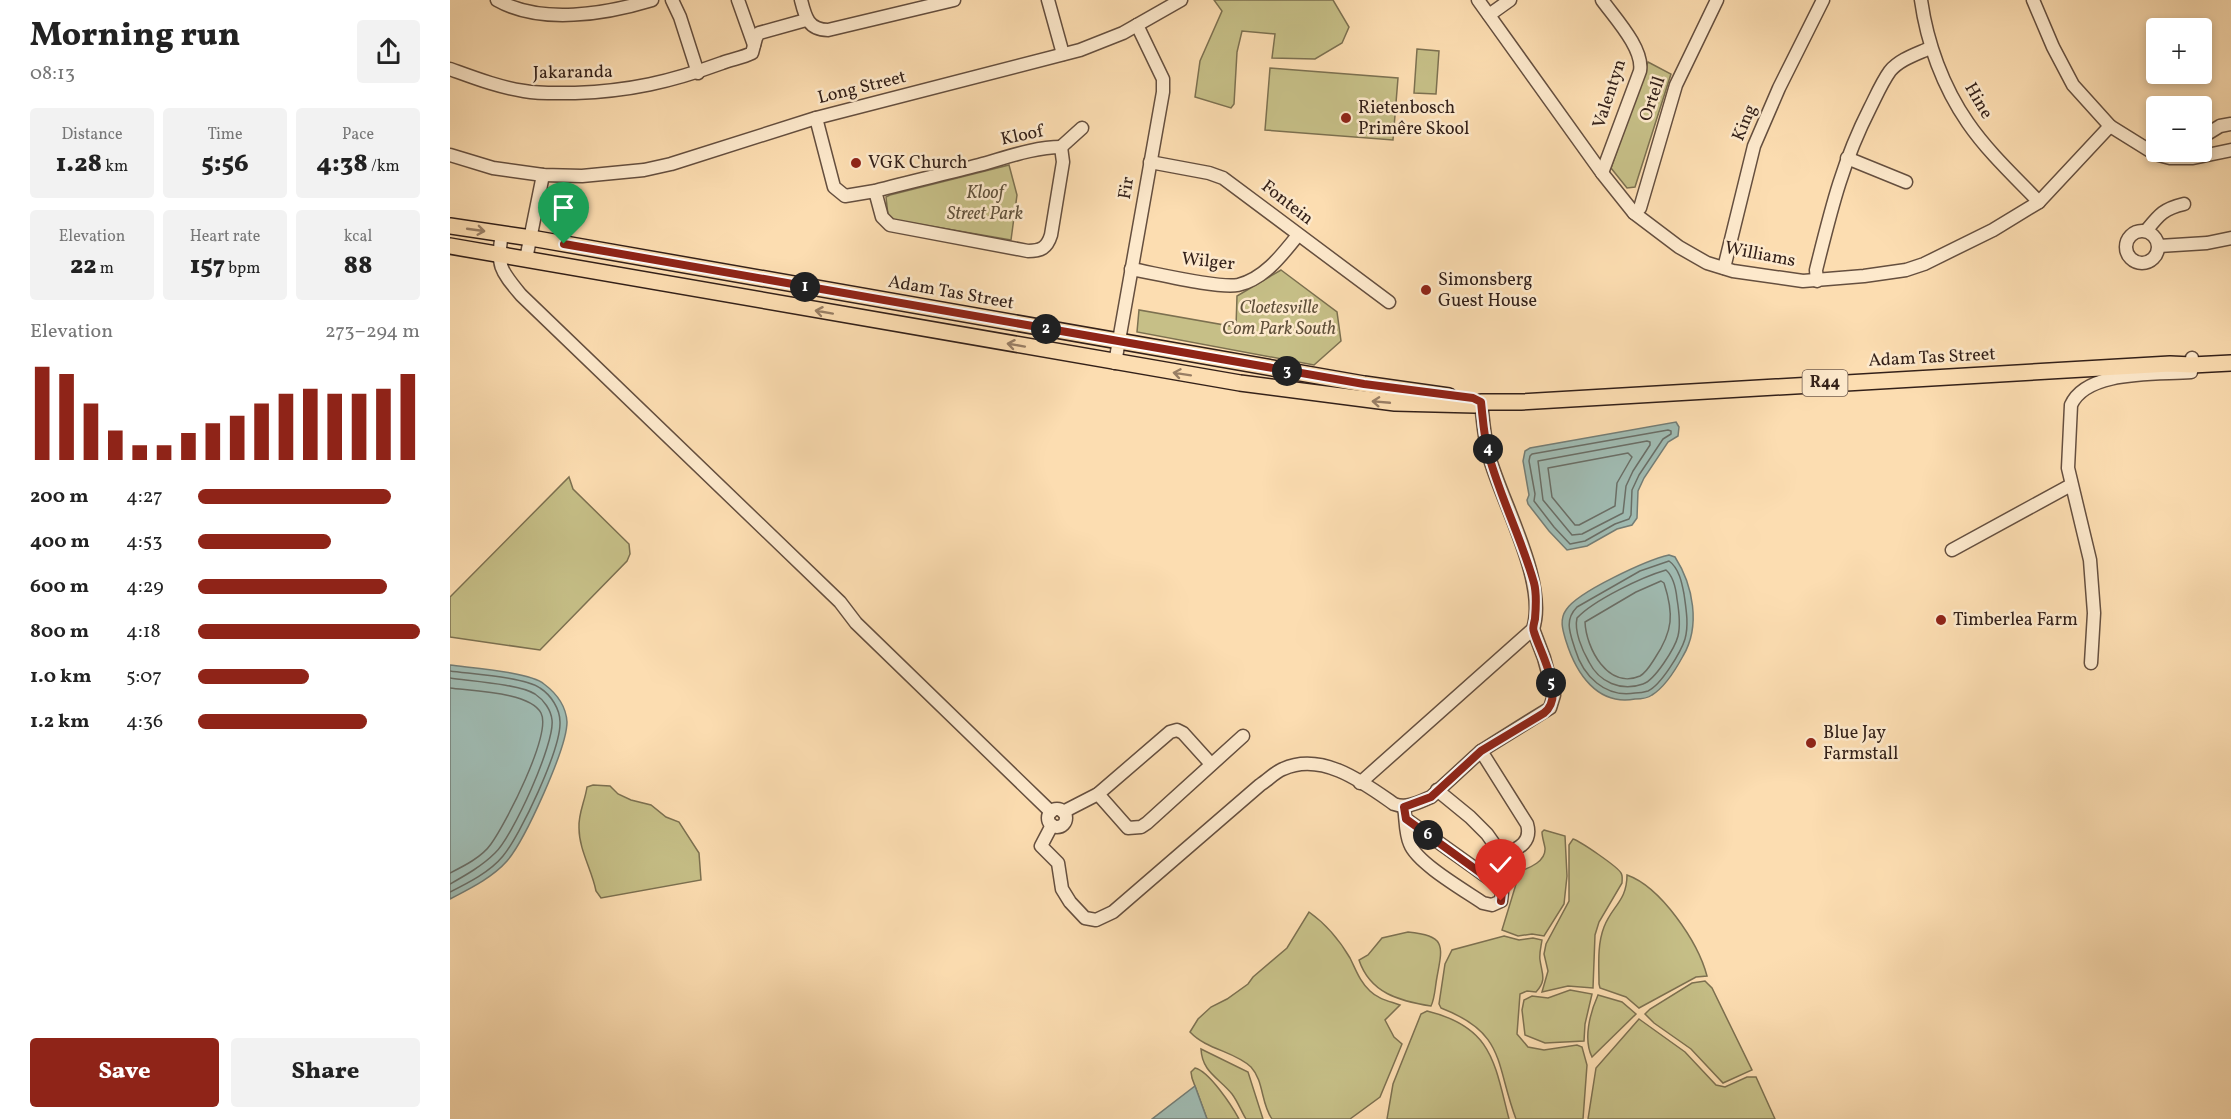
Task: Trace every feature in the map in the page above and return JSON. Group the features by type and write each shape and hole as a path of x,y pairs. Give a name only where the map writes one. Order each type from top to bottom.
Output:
{"main road":[{"name":"Adam Tas Street","path":"450,226 531,238 1396,390 1473,398 1481,402 1521,402 2192,362 2231,363"},
{"name":"Adam Tas Street","path":"450,246 1115,363 1356,400 1451,405 1475,405 1481,402"},
{"name":"Adam Tas Street","path":"2192,362 2231,352"}],"street":[{"path":"496,0 521,10 546,14 615,10 652,0"},
{"path":"672,0 681,16 698,73"},
{"path":"738,0 754,45"},
{"path":"801,0 806,20 814,27 828,30 954,0"},
{"path":"1048,0 1063,54"},
{"name":"Long Street","path":"450,155 493,168 543,175 582,176 644,170 671,164 816,118 1063,54 1100,42 1137,25 1181,0"},
{"name":"Williams","path":"1478,0 1602,173 1634,213 1679,247 1707,263 1724,268 1793,280 1816,281 1896,271 1924,264 2002,225 2039,202 2110,126"},
{"path":"1489,15 1510,0"},
{"name":"Valentyn","path":"1602,0 1637,51 1641,61 1640,72 1602,173"},
{"name":"Ortell","path":"1634,213 1640,208 1676,86 1717,0"},
{"name":"King","path":"1724,268 1754,146 1779,88 1823,0"},
{"name":"Hine","path":"1921,0 1930,48 1968,124 2039,202"},
{"path":"2033,0 2053,47 2073,85 2110,126 2155,154 2170,158 2193,158 2231,150"},
{"name":"Jakaranda","path":"450,69 496,86 527,92 612,92 641,88 698,73 748,55 752,53 759,33 806,20"},
{"name":"Fir","path":"1115,363 1163,79 1137,25"},
{"path":"1816,281 1816,270 1832,205 1847,158 1877,94 1891,70 1901,62 1930,48"},
{"name":"Kloof","path":"816,118 834,187 845,196 875,191 1049,147 1061,147 1064,162 1051,235 1047,245 1037,251 890,225 882,217 875,191"},
{"path":"2212,131 2220,126 2231,124"},
{"path":"1061,147 1082,128"},
{"path":"1847,158 1906,182"},
{"name":"Fontein","path":"1150,162 1209,173 1223,178 1389,302"},
{"path":"526,259 543,175"},
{"path":"2146,231 2161,213 2184,204"},
{"path":"2146,231 2155,237 2159,246 2155,257 2141,264 2132,259 2126,250 2128,240 2136,232 2146,231"},
{"path":"502,234 498,255 505,276 521,295 840,602 856,623 1065,818 1064,824 1058,827 1052,825 1041,846 1058,863 1062,889 1070,902 1085,918 1096,920 1113,912 1260,785 1283,769 1314,764 1334,767 1394,804 1494,882 1502,892 1501,901 1492,905 1483,903 1421,860 1409,842 1405,813"},
{"name":"Wilger","path":"1131,269 1216,284 1239,285 1265,270 1281,257 1298,235"},
{"path":"2159,246 2183,246 2231,238"},
{"path":"2091,663 2094,613 2091,569 2068,468 2069,421 2075,396 2082,390 2101,382 2142,374 2189,373 2192,372 2192,362"},
{"path":"1405,813 1431,797 1481,751 1544,713 1553,702 1554,694 1533,629 1536,611 1534,585 1490,457 1484,433 1481,402"},
{"path":"1952,550 2071,485"},
{"path":"1360,783 1533,629"},
{"path":"1057,812 1098,794 1170,732 1177,730 1183,733 1211,764"},
{"path":"1098,794 1128,828 1141,827 1162,811 1243,736"},
{"path":"1437,790 1479,825 1499,851 1505,853 1522,845 1528,835 1527,824 1481,751"}],"green space":[{"path":"1214,0 1333,0 1349,27 1342,43 1315,59 1272,58 1275,34 1242,31 1237,52 1234,104 1231,108 1195,97 1200,61 1222,11"},
{"path":"1417,49 1439,51 1436,94 1414,93"},
{"path":"1648,62 1671,74 1635,187 1627,188 1611,168"},
{"path":"1270,68 1398,78 1393,140 1265,130"},
{"name":"Kloof Street Park","path":"1009,165 1017,195 1011,240 895,220 888,215 886,197 890,195"},
{"name":"Cloetesville Com Park South","path":"1281,270 1337,312 1341,341 1314,365 1137,332 1139,310 1236,327 1237,296"},
{"path":"569,477 573,489 629,544 630,554 627,561 540,650 450,637 450,597"},
{"path":"610,786 618,794 651,805 666,817 679,822 699,853 701,880 601,898 596,891 583,852 579,823 587,787"},
{"path":"1544,830 1565,836 1567,876 1564,904 1544,936 1532,934 1518,936 1502,930 1520,871 1533,866 1545,853 1542,832"},
{"path":"1573,839 1618,870 1622,875 1622,883 1599,922 1595,935 1593,988 1568,986 1542,992 1548,971 1544,954 1546,944 1569,901 1569,845"},
{"path":"1627,875 1640,881 1665,903 1687,932 1707,976 1696,977 1639,1008 1626,997 1600,988 1599,984 1600,941 1607,920 1625,891"},
{"path":"1309,912 1337,939 1350,958 1358,976 1373,994 1400,1005 1385,1020 1394,1037 1402,1044 1380,1097 1350,1119 1272,1119 1258,1079 1251,1067 1237,1057 1204,1043 1190,1032 1198,1019 1211,1007 1248,984 1287,948"},
{"path":"1408,932 1429,936 1439,944 1440,957 1431,1006 1397,998 1378,988 1370,980 1359,960 1368,955 1382,938"},
{"path":"1504,936 1519,940 1533,938 1542,940 1540,958 1543,980 1536,992 1527,991 1520,994 1517,1034 1528,1047 1544,1050 1577,1045 1582,1047 1587,1065 1583,1119 1516,1119 1500,1066 1488,1039 1477,1028 1441,1008 1439,1004 1445,964 1452,950"},
{"path":"1705,981 1712,988 1752,1070 1723,1083 1691,1049 1645,1014 1692,983"},
{"path":"1570,990 1592,994 1585,1024 1584,1041 1545,1043 1525,1035 1522,1010 1524,1000 1532,996 1548,998"},
{"path":"1598,995 1622,1002 1636,1014 1592,1057 1588,1034 1592,1010"},
{"path":"1427,1011 1465,1026 1478,1037 1494,1064 1509,1119 1387,1119 1393,1084 1421,1014"},
{"path":"1639,1019 1685,1052 1716,1085 1725,1087 1747,1077 1756,1077 1775,1119 1588,1119 1596,1068"},
{"path":"1201,1049 1248,1072 1263,1119 1246,1119 1232,1094 1204,1063"},
{"path":"1195,1068 1207,1075 1226,1098 1239,1119 1207,1119 1192,1078 1191,1072"}],"water":[{"path":"1676,422 1679,427 1678,436 1668,442 1638,491 1637,518 1632,525 1617,529 1587,546 1567,550 1528,504 1529,495 1523,461 1525,451 1530,448"},
{"path":"1669,555 1675,557 1690,593 1693,619 1689,644 1670,677 1652,695 1642,699 1622,700 1599,692 1582,675 1570,653 1562,622 1566,610 1598,586 1630,570"},
{"path":"450,665 526,676 537,680 560,700 567,722 553,772 515,850 494,873 450,899"},
{"path":"1195,1086 1207,1119 1152,1119"}],"place":[{"name":"Rietenbosch Primêre Skool","path":"1346,118"},
{"name":"VGK Church","path":"856,163"},
{"name":"Simonsberg Guest House","path":"1426,290"},
{"name":"Timberlea Farm","path":"1941,620"},
{"name":"Blue Jay Farmstall","path":"1811,743"}],"route":[{"path":"564,244 1396,390 1473,398 1481,402 1484,433 1490,457 1534,585 1536,611 1533,629 1554,694 1553,702 1544,713 1481,751 1431,797 1404,807 1406,819 1500,887 1501,901"}]}
